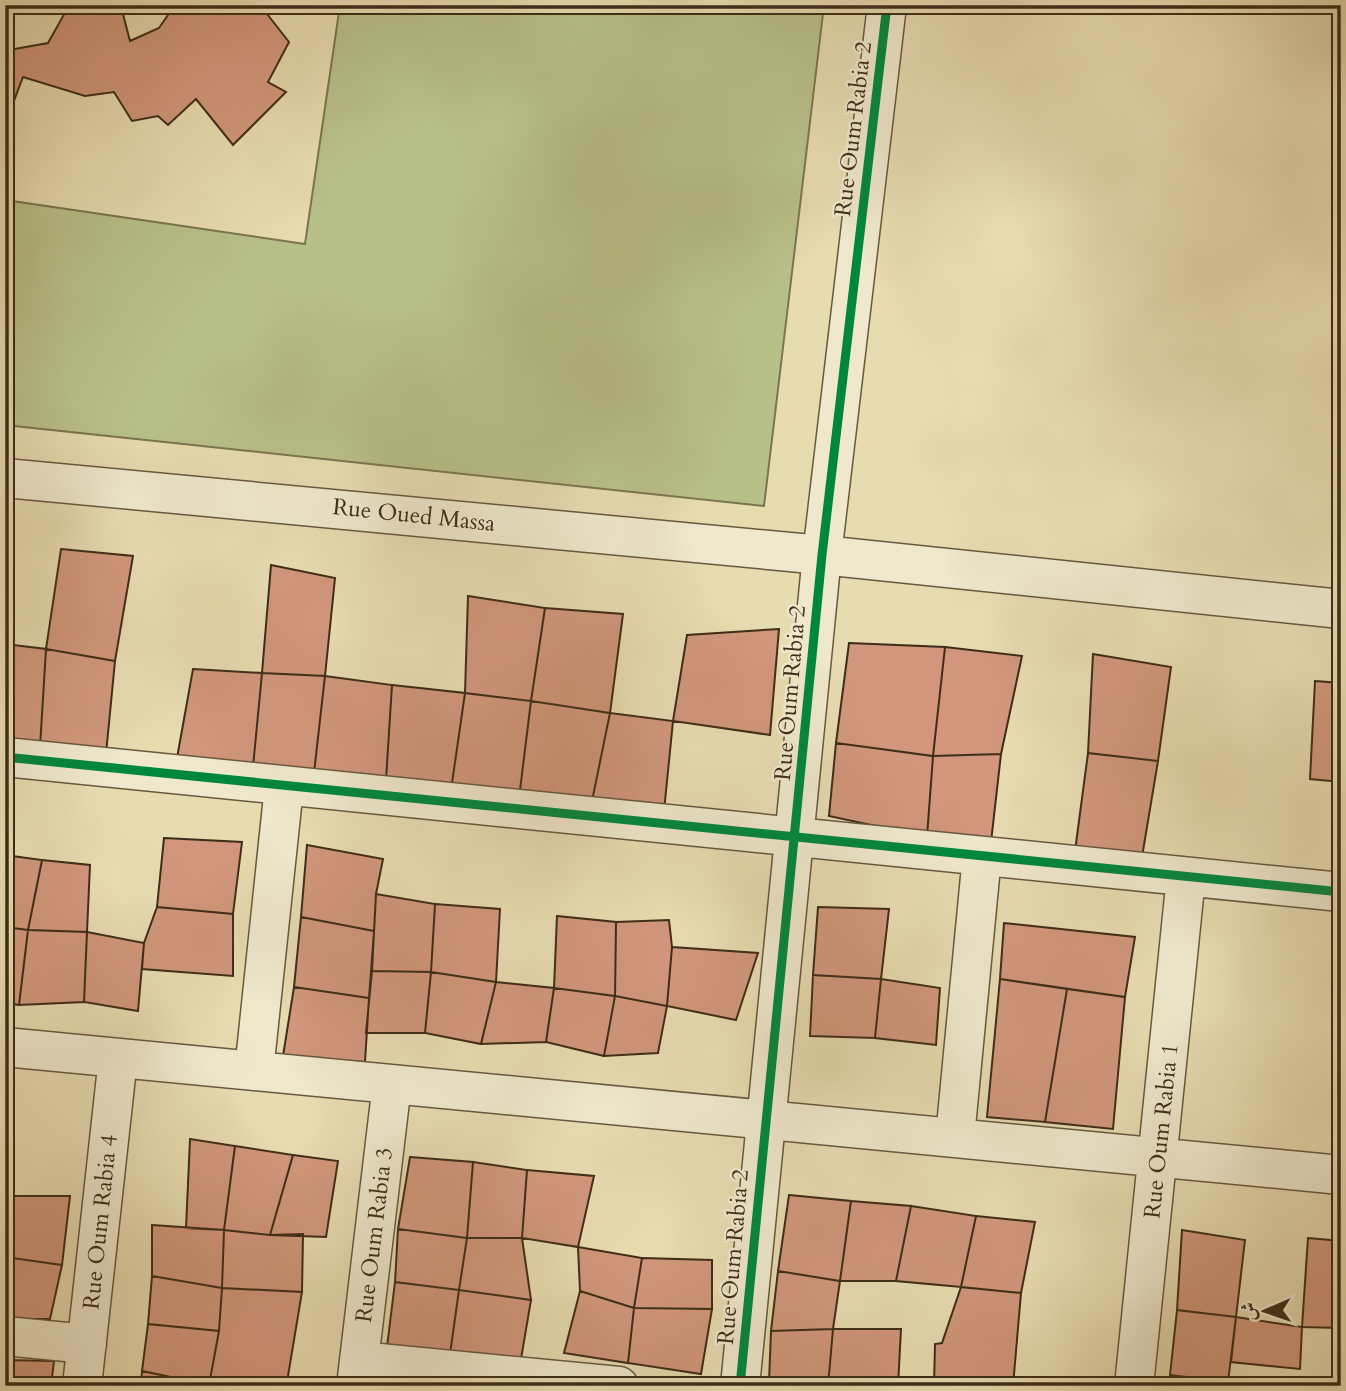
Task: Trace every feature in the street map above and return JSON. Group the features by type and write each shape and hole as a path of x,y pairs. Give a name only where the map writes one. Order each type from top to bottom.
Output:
{"street":[{"name":"Rue Oum Rabia 2","path":"740,1386 765,1118 797,836 822,555 887,5"},
{"name":"Rue Oued Massa","path":"5,478 822,555 1341,609"},
{"path":"5,757 1341,892"},
{"path":"254,1071 284,787"},
{"path":"955,1137 982,856"},
{"name":"Rue Oum Rabia 1","path":"1134,1386 1186,877"},
{"path":"5,1047 765,1118 1159,1160 1341,1175"},
{"name":"Rue Oum Rabia 4","path":"82,1386 118,1058"},
{"name":"Rue Oum Rabia 3","path":"358,1373 392,1084"},
{"path":"5,1336 87,1345"},
{"path":"358,1373 620,1386"}],"green space":[{"path":"340,5 824,5 764,506 5,425 5,200 305,244"}],"building":[{"path":"5,5 14,5 9,50 48,43 67,9 84,5 110,5 123,14 130,41 159,28 175,5 193,5 208,13 221,5 260,5 289,42 268,82 286,92 233,145 196,99 168,125 158,116 132,121 114,92 85,96 23,77 12,106 5,104"},
{"path":"61,549 133,556 115,661 46,649"},
{"path":"271,565 335,578 325,676 262,673"},
{"path":"468,596 545,608 531,701 465,693"},
{"path":"545,608 623,614 610,713 531,701"},
{"path":"779,629 770,735 673,721 687,635"},
{"path":"849,643 945,647 933,756 836,743"},
{"path":"5,644 46,649 40,747 5,744"},
{"path":"945,647 1022,656 1001,754 933,756"},
{"path":"46,649 115,661 106,754 40,747"},
{"path":"1093,654 1171,667 1158,761 1088,753"},
{"path":"193,669 262,673 253,767 177,758"},
{"path":"262,673 325,676 314,773 253,767"},
{"path":"325,676 392,685 386,780 314,773"},
{"path":"1315,681 1341,683 1341,782 1310,779"},
{"path":"392,685 465,693 451,790 386,780"},
{"path":"465,693 531,701 519,798 451,790"},
{"path":"531,701 610,713 592,801 519,798"},
{"path":"610,713 673,721 664,811 592,801"},
{"path":"836,743 933,756 927,837 829,816"},
{"path":"1088,753 1158,761 1142,857 1075,851"},
{"path":"1001,754 990,851 927,837 933,756"},
{"path":"164,838 242,842 233,914 157,907"},
{"path":"307,845 383,859 376,894 374,931 301,917"},
{"path":"5,855 42,860 28,930 5,927"},
{"path":"42,860 90,865 87,932 28,930"},
{"path":"376,894 435,904 431,972 372,971"},
{"path":"435,904 500,909 496,982 431,972"},
{"path":"157,907 233,914 233,976 142,969 144,943"},
{"path":"818,907 889,909 881,979 813,975"},
{"path":"557,916 616,922 615,996 554,988"},
{"path":"301,917 374,931 369,998 294,987"},
{"path":"669,920 672,947 667,1006 615,996 616,922"},
{"path":"1004,923 1135,937 1125,997 1000,979"},
{"path":"5,927 28,930 19,1005 5,1003"},
{"path":"28,930 87,932 84,1002 19,1005"},
{"path":"87,932 144,943 138,1011 84,1002"},
{"path":"672,947 758,953 736,1020 667,1006"},
{"path":"372,971 431,972 425,1033 366,1033"},
{"path":"431,972 496,982 481,1044 425,1033"},
{"path":"813,975 881,979 875,1038 810,1036"},
{"path":"881,979 940,988 936,1045 875,1038"},
{"path":"1000,979 1067,989 1045,1122 987,1117"},
{"path":"496,982 554,988 546,1042 481,1044"},
{"path":"294,987 369,998 365,1062 283,1056"},
{"path":"554,988 615,996 604,1056 546,1042"},
{"path":"1067,989 1125,997 1113,1129 1045,1122"},
{"path":"615,996 667,1006 658,1053 604,1056"},
{"path":"190,1139 235,1146 224,1230 186,1228"},
{"path":"235,1146 293,1155 270,1235 224,1230"},
{"path":"293,1155 338,1161 326,1237 270,1235"},
{"path":"410,1157 473,1162 467,1238 398,1229"},
{"path":"473,1162 527,1170 522,1238 467,1238"},
{"path":"527,1170 594,1176 578,1247 522,1238"},
{"path":"789,1195 851,1201 840,1281 778,1271"},
{"path":"5,1196 70,1196 62,1265 5,1257"},
{"path":"851,1201 911,1206 896,1281 840,1281"},
{"path":"911,1206 976,1216 961,1287 896,1281"},
{"path":"976,1216 1035,1222 1021,1293 961,1287"},
{"path":"152,1225 224,1230 222,1288 152,1276"},
{"path":"398,1229 467,1238 459,1290 395,1282"},
{"path":"224,1230 270,1235 303,1234 302,1292 222,1288"},
{"path":"1182,1230 1245,1240 1236,1317 1177,1310"},
{"path":"467,1238 522,1238 531,1300 459,1290"},
{"path":"1308,1238 1341,1241 1341,1328 1302,1327"},
{"path":"578,1247 642,1258 634,1308 580,1291"},
{"path":"5,1257 62,1265 50,1319 5,1319"},
{"path":"642,1258 712,1260 712,1309 634,1308"},
{"path":"778,1271 840,1281 833,1329 771,1331"},
{"path":"152,1276 222,1288 219,1331 148,1324"},
{"path":"395,1282 459,1290 450,1354 387,1347"},
{"path":"961,1287 1021,1293 1013,1386 934,1386 935,1344 942,1343"},
{"path":"222,1288 302,1292 287,1382 209,1385 219,1331"},
{"path":"459,1290 531,1300 521,1359 450,1354"},
{"path":"580,1291 634,1308 628,1363 564,1353"},
{"path":"634,1308 712,1309 701,1374 628,1363"},
{"path":"1177,1310 1236,1317 1228,1382 1170,1375"},
{"path":"1236,1317 1302,1327 1300,1369 1231,1362"},
{"path":"148,1324 219,1331 209,1385 142,1371"},
{"path":"833,1329 901,1329 898,1386 828,1386"},
{"path":"833,1329 828,1386 769,1382 771,1331"},
{"path":"5,1360 54,1361 51,1386 5,1386"},
{"path":"142,1371 209,1385 209,1386 141,1386"},
{"path":"1170,1375 1228,1382 1228,1386 1169,1386"},
{"path":"287,1382 287,1386 209,1386 209,1385"}],"cycle path":[{"path":"740,1386 822,555 887,5"},
{"path":"5,757 1341,892"}]}
